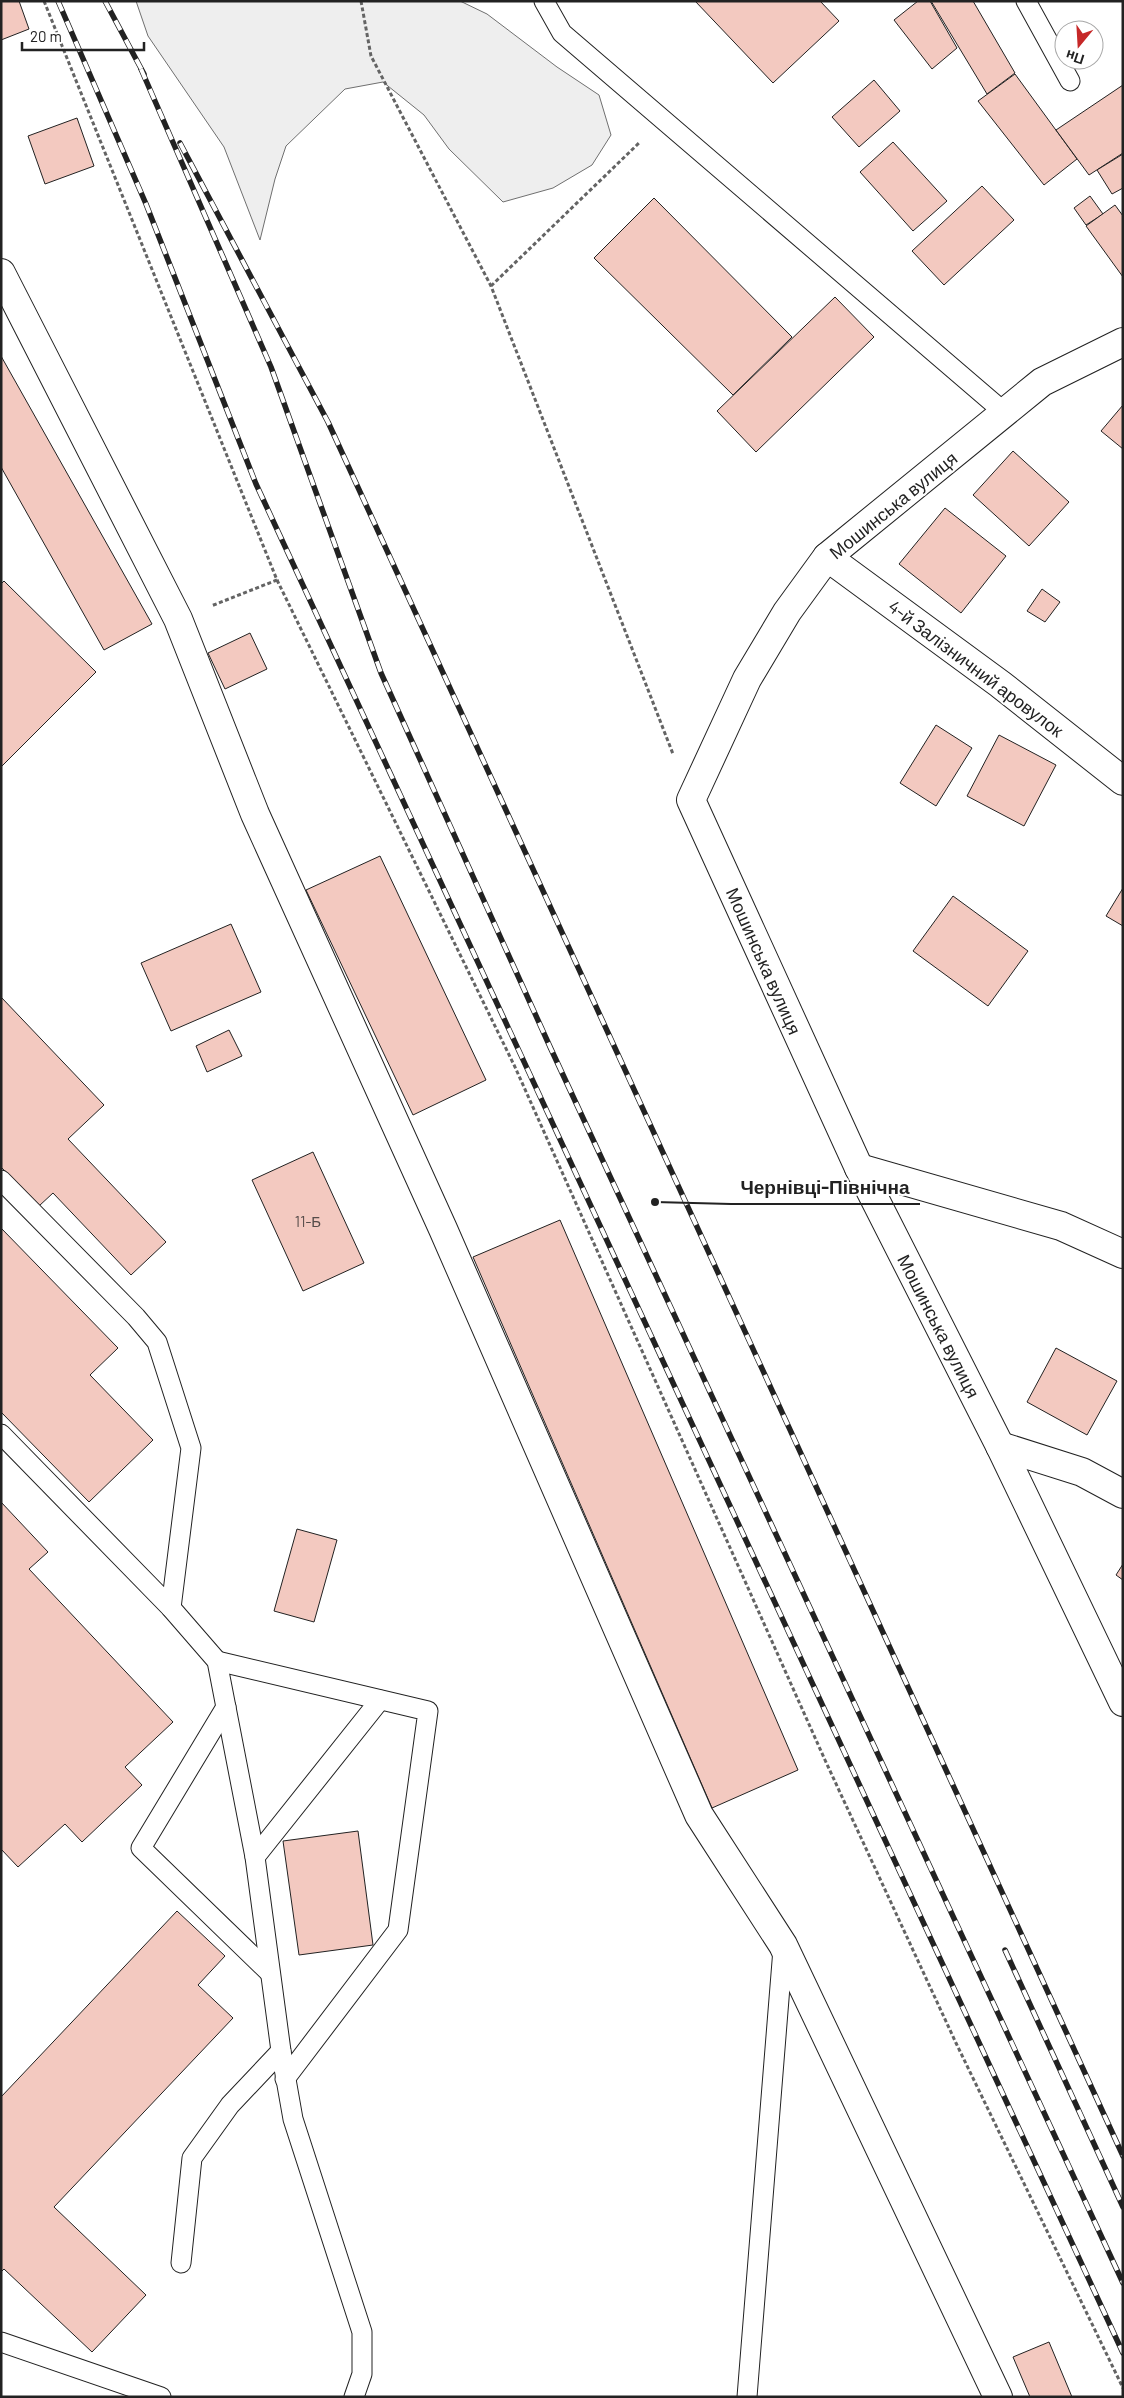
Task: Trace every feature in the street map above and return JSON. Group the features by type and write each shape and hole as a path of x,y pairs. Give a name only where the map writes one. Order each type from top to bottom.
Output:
{"street":[{"path":"1,273 178,619 255,814 443,1229 699,1815 784,1945 998,2397"},
{"name":"Мошинська вулиця","path":"1117,353 1042,382 827,557 787,612 747,679 691,800 859,1168 1000,1446 1123,1702"},
{"name":"4-й Залізничний аровулок","path":"827,557 1000,684 1123,782"},
{"path":"859,1168 1061,1226 1123,1254"},
{"path":"1000,1446 1082,1472 1123,1494"}],"lane":[{"path":"544,1 562,33 1005,413"},
{"path":"1026,1 1070,81"},
{"path":"1,1180 136,1316 157,1342 192,1448 171,1608"},
{"path":"1,1434 171,1608 216,1661 255,1856 285,2079 293,2119 362,2332 362,2374 354,2397"},
{"path":"216,1661 428,1711 398,1930 285,2079"},
{"path":"255,1856 380,1700"},
{"path":"226,1707 141,1848 270,1973"},
{"path":"747,2397 784,1945"},
{"path":"181,2263 192,2158 230,2106 281,2050"},
{"path":"1,2342 161,2397"}],"path":[{"path":"44,1 277,580 515,1067 830,1769 956,2044 1123,2388"},
{"path":"361,1 371,56 491,286 691,800"},
{"path":"491,286 662,120"},
{"path":"178,619 277,580"}],"shaded area":[{"path":"136,1 460,1 487,14 557,67 599,95 611,135 592,165 553,188 503,202 449,149 424,115 383,82 345,89 286,146 275,179 260,240 224,147 148,36"}],"building":[{"path":"1,1 19,1 29,29 1,40"},
{"path":"695,1 820,1 839,21 773,83"},
{"path":"918,1 930,1 957,48 932,69 894,20"},
{"path":"931,1 973,1 1015,73 987,94"},
{"path":"1015,74 1077,159 1044,185 978,101"},
{"path":"874,80 900,111 859,147 832,117"},
{"path":"1123,85 1123,153 1089,175 1056,130"},
{"path":"77,118 94,166 45,184 28,136"},
{"path":"893,142 947,201 913,231 860,172"},
{"path":"1123,154 1123,188 1112,194 1097,170"},
{"path":"982,186 1014,220 944,285 912,251"},
{"path":"1090,196 1103,214 1086,225 1074,208"},
{"path":"654,198 792,337 733,395 594,258"},
{"path":"1115,205 1123,216 1123,277 1086,226"},
{"path":"835,297 874,337 756,452 717,411"},
{"path":"1,356 152,624 104,650 1,467"},
{"path":"1123,405 1123,449 1101,431"},
{"path":"1013,451 1069,502 1029,546 973,495"},
{"path":"945,508 1006,556 961,613 899,564"},
{"path":"4,581 96,672 1,767 1,584"},
{"path":"1042,589 1060,602 1045,622 1027,611"},
{"path":"250,633 267,669 225,689 208,653"},
{"path":"936,725 972,748 936,806 900,783"},
{"path":"999,735 1056,765 1024,826 967,796"},
{"path":"380,856 486,1080 413,1115 306,890"},
{"path":"1123,888 1123,926 1106,916"},
{"path":"953,896 1028,951 988,1006 913,951"},
{"path":"231,924 261,992 171,1031 141,963"},
{"path":"1,997 104,1105 68,1139 166,1242 131,1275 53,1193 39,1206 1,1167"},
{"path":"229,1030 242,1056 207,1072 196,1046"},
{"path":"313,1152 364,1263 303,1291 252,1180"},
{"path":"560,1220 798,1770 712,1808 473,1257"},
{"path":"1,1228 118,1348 90,1375 153,1440 89,1502 1,1412"},
{"path":"1056,1348 1117,1381 1087,1435 1027,1402"},
{"path":"1,1502 48,1552 29,1569 173,1722 125,1767 142,1785 82,1842 65,1824 18,1867 1,1849"},
{"path":"297,1529 337,1540 314,1622 274,1611"},
{"path":"1123,1564 1123,1580 1116,1575"},
{"path":"358,1831 373,1945 299,1955 283,1841"},
{"path":"177,1911 225,1956 198,1985 233,2018 54,2207 146,2295 92,2352 4,2269 1,2272 1,2097"},
{"path":"1049,2342 1072,2397 1030,2397 1013,2357"}],"railway":[{"path":"58,1 146,204 256,484 1123,2353"},
{"path":"105,1 144,74"},
{"path":"141,69 271,367 381,673 551,1049 1123,2283"},
{"path":"180,143 328,422 1123,2156"},
{"path":"1005,1950 1123,2207"}],"place":[{"name":"Чернівці-Північна","path":"655,1202"}]}
